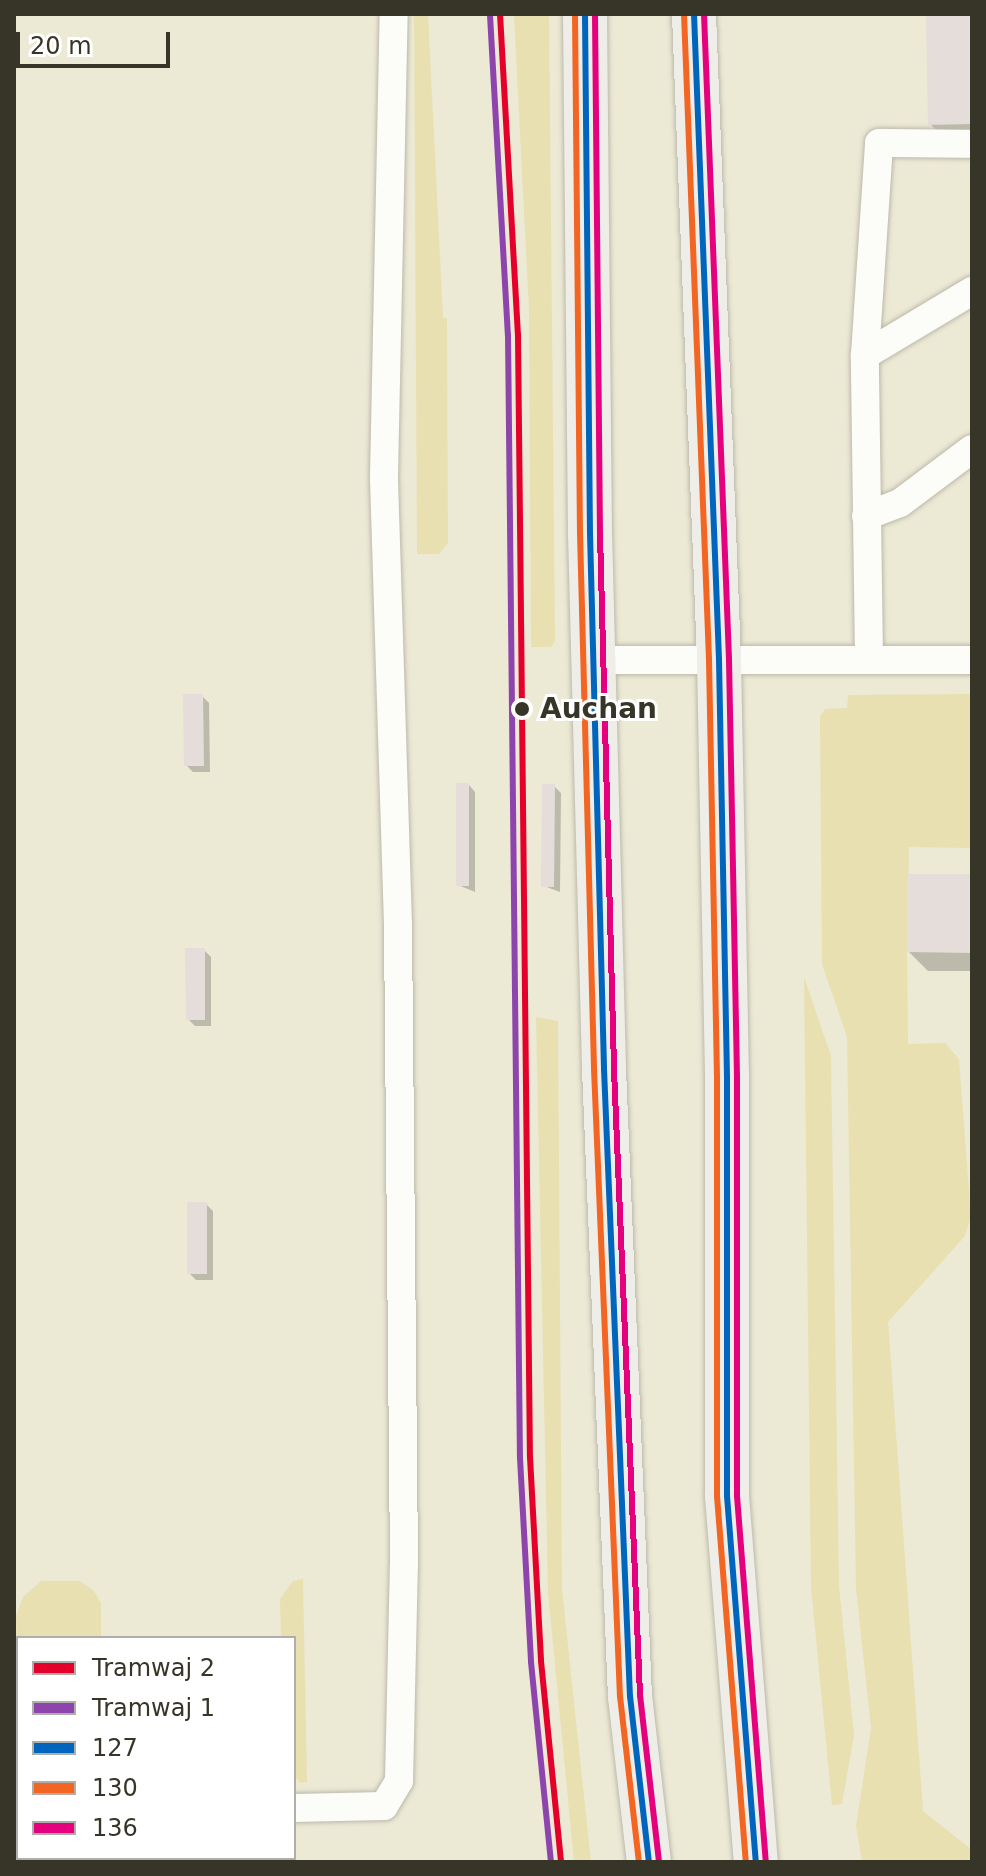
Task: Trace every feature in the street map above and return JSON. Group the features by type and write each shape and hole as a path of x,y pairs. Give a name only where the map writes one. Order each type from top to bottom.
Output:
{"main road":[{"path":"585,14 590,533 597,660 604,1069 630,1696 649,1862"},
{"path":"694,14 719,660 727,1077 727,1496 756,1862"}],"lane":[{"path":"296,1808 384,1806 399,1781 404,1534 398,863 384,476 394,14"},
{"path":"869,658 865,355 879,143 972,144"},
{"path":"865,355 972,291"},
{"path":"866,516 900,503 972,449"},
{"path":"597,660 972,660"}],"shaded area":[{"path":"414,14 428,14 443,318 447,318 448,543 439,554 417,554"},
{"path":"514,14 549,14 555,641 551,647 531,647 529,310"},
{"path":"972,694 972,848 909,847 907,952 908,1044 945,1043 959,1059 971,1217 965,1236 888,1322 923,1811 972,1850 972,1862 862,1862 856,1826 871,1728 856,1589 847,1037 822,964 820,717 825,709 847,708 848,695"},
{"path":"804,977 831,1056 839,1586 854,1735 842,1804 832,1805 811,1587"},
{"path":"536,1017 558,1021 562,1589 591,1862 574,1862 548,1592"},
{"path":"303,1579 307,1782 300,1783 296,1778 296,1636 281,1636 280,1599 293,1581"},
{"path":"41,1581 80,1581 94,1591 101,1603 101,1636 16,1636 16,1616 23,1597"}],"building":[{"path":"926,14 972,14 972,124 928,125"},
{"path":"183,694 203,694 204,766 184,766"},
{"path":"456,783 469,783 469,886 456,886"},
{"path":"542,784 555,784 554,887 541,887"},
{"path":"907,874 972,874 972,953 907,952"},
{"path":"185,948 205,948 205,1020 186,1020"},
{"path":"187,1202 207,1202 207,1274 187,1274"}],"tram line":[{"name":"2","path":"500,14 518,335 530,1457 541,1661 561,1862"},
{"name":"1","path":"490,15 508,335 520,1458 531,1662 551,1862"}],"transit line":[{"name":"130","path":"575,14 580,533 594,1069 620,1696 639,1862"},
{"name":"127","path":"585,14 590,533 604,1069 630,1696 649,1862"},
{"name":"136","path":"595,14 600,533 614,1069 640,1695 659,1861"},
{"name":"130","path":"684,14 709,660 717,1077 717,1496 746,1862"},
{"name":"127","path":"694,14 719,660 727,1077 727,1496 756,1862"},
{"name":"136","path":"704,14 729,660 737,1077 737,1496 766,1861"}],"place":[{"name":"Auchan","path":"522,709"}]}
